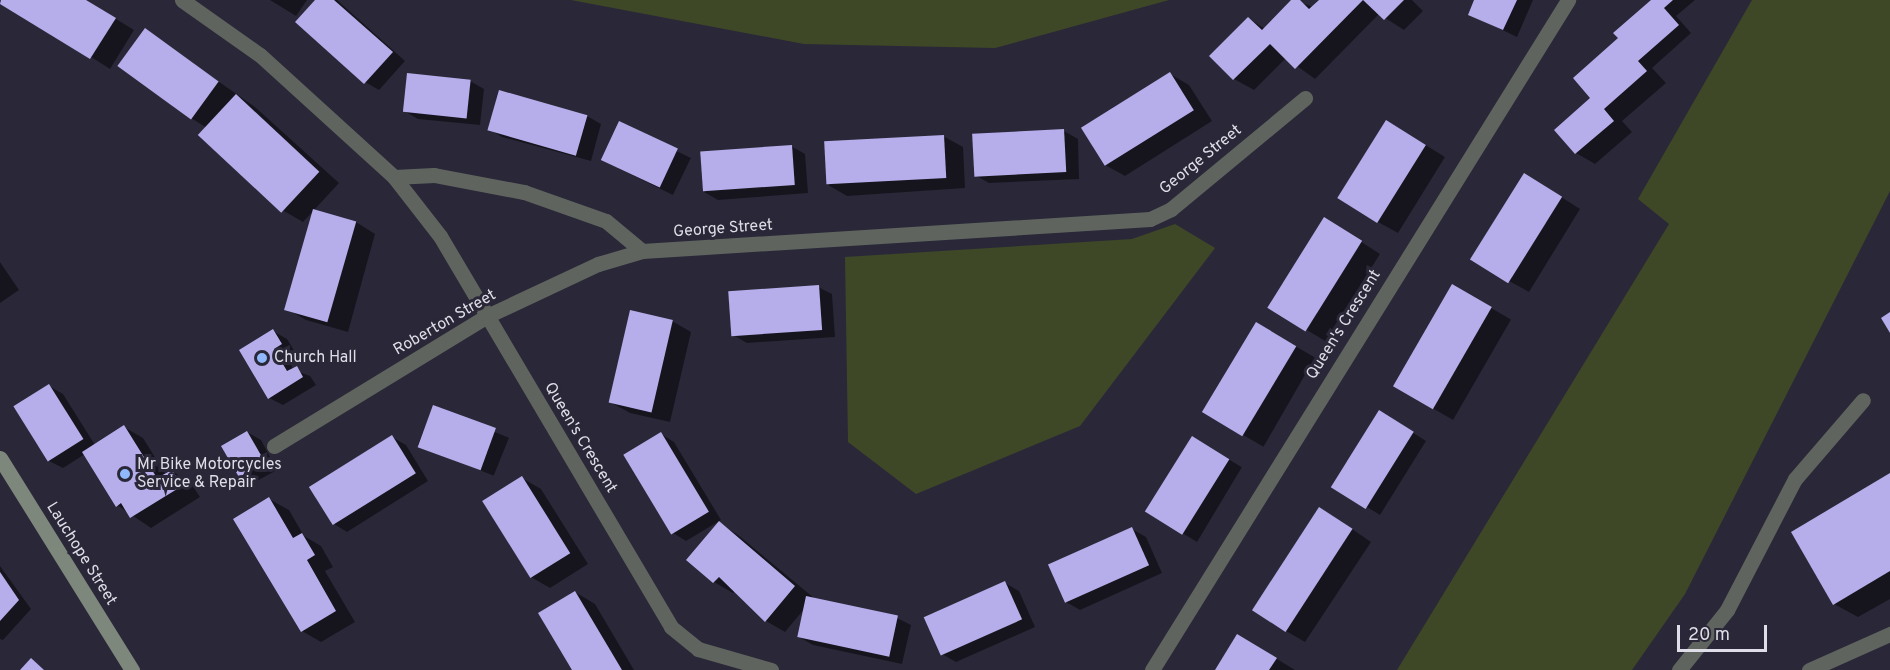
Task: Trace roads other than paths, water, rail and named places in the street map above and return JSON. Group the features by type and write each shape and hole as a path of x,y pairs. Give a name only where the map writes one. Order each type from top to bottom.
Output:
{"street":[{"path":"182,0 260,56 394,177 434,175 524,192 606,221 642,251"},
{"name":"Queen's Crescent","path":"1152,670 1568,0"},
{"name":"George Street","path":"642,251 1150,219 1171,209 1305,98"},
{"name":"Queen's Crescent","path":"394,177 440,236 671,627 698,649 771,670"},
{"name":"Roberton Street","path":"274,446 487,316 598,264 642,251"},
{"path":"1679,670 1727,610 1795,479 1863,400"},
{"name":"Lauchope Street","path":"0,458 132,670"},
{"path":"1809,670 1890,634"}],"place":[{"name":"Church Hall","path":"262,358"},
{"name":"Mr Bike Motorcycles Service & Repair","path":"125,474"}]}
